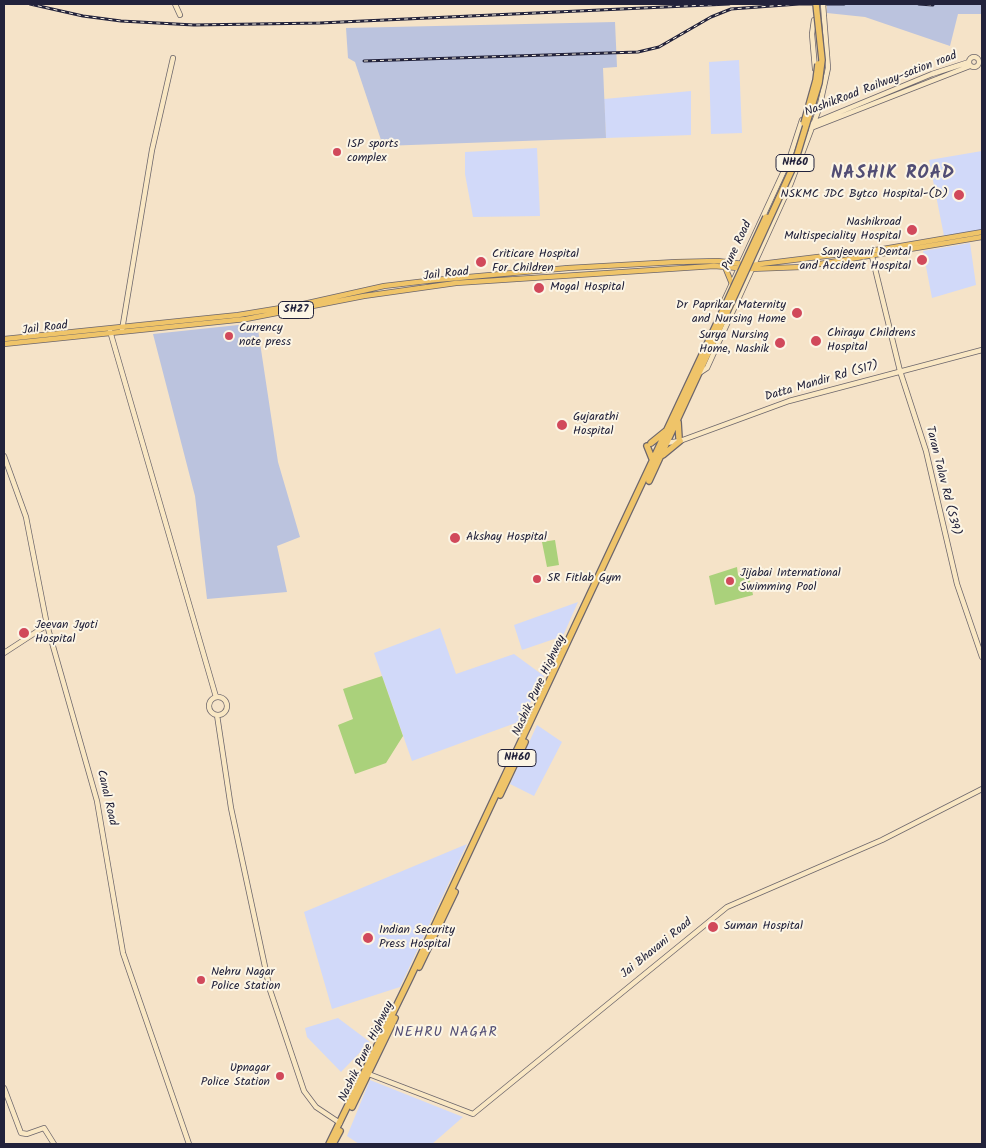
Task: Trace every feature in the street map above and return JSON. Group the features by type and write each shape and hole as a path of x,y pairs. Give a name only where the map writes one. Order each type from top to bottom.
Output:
{"highway":[{"name":"NH60","path":"726,310 797,147 818,72 814,20 815,4"},
{"name":"NH60","path":"726,310 794,165 819,83 822,60 815,4"},
{"path":"698,373 726,310"},
{"name":"Nashik Pune Highway","path":"329,1144 367,1074 653,461 678,420 698,373"},
{"name":"Nashik Pune Highway","path":"333,1144 660,458 669,429 698,373"},
{"path":"660,458 680,439 678,420"},
{"path":"653,461 649,444 669,429"}],"main road":[{"name":"Jail Road","path":"871,254 982,232"},
{"name":"Jail Road","path":"181,323 246,319 364,296 456,283 725,266 751,267 871,254 982,238"},
{"name":"Jail Road","path":"4,344 238,315 299,305 364,290 435,280 568,268 721,262 740,266"},
{"path":"725,266 732,284"},
{"path":"364,290 364,296"},
{"path":"4,339 110,330"}],"street":[{"path":"175,4 180,15"},
{"path":"698,373 707,368 790,183 818,109 828,68 823,4"},
{"name":"Pune Road","path":"698,373 694,366 779,183 800,129 815,77 816,60 812,34 814,20"},
{"path":"975,57 980,65 969,64 971,58 975,57"},
{"path":"122,329 152,150 173,58"},
{"name":"NashikRoad Railway-sation road","path":"800,129 812,126 932,74 969,64"},
{"name":"Taran Talav Rd (S39)","path":"871,254 900,371 926,451 957,584 982,658"},
{"path":"110,330 216,697"},
{"name":"Datta Mandir Rd (S17)","path":"665,442 680,439 790,401 982,350"},
{"name":"Canal Road","path":"4,456 28,525 47,625 97,801 123,953 189,1144"},
{"path":"4,653 47,625"},
{"path":"216,697 224,699 227,706 223,713 218,715 210,711 208,705 216,697"},
{"path":"218,715 231,808 270,990 304,1091 316,1108 340,1123"},
{"name":"Jai Bhavani Road","path":"367,1074 473,1114 727,907 882,840 982,789"},
{"path":"4,1088 21,1133 27,1134 44,1128 54,1144"}],"shaded area":[{"path":"827,4 982,4 982,14 958,14 950,46 865,17 827,13"},
{"path":"615,22 617,67 603,68 606,138 383,146 355,62 348,58 346,28"},
{"path":"739,60 742,133 711,134 709,62"},
{"path":"691,91 691,135 606,138 604,99"},
{"path":"537,148 540,216 473,217 465,174 465,152"},
{"name":"NSKMC JDC Bytco Hospital-(D)","path":"982,151 982,230 944,236 929,160"},
{"path":"970,243 976,285 932,298 923,251"},
{"path":"257,323 278,462 300,537 277,546 287,592 207,599 195,496 153,334"},
{"path":"578,602 563,636 522,650 514,625"},
{"path":"440,628 456,674 514,654 544,676 521,721 412,761 374,653"},
{"path":"537,725 562,742 534,796 510,784"},
{"name":"Indian Security Press Hospital","path":"467,844 400,987 332,1009 304,912"},
{"path":"338,1018 370,1042 341,1072 307,1037 305,1028"},
{"path":"370,1080 463,1117 432,1144 359,1144 347,1136"}],"green space":[{"path":"555,540 559,565 547,567 542,542"},
{"name":"Jijabai International Swimming Pool","path":"737,567 738,575 748,571 753,595 715,605 709,576"},
{"path":"382,676 403,736 386,763 355,774 338,725 353,719 343,689"}],"railway":[{"path":"30,4 83,16 121,21 194,25 320,23 729,4"},
{"path":"794,4 844,4"},
{"path":"364,61 638,52 659,47 711,17 731,9 799,4"},
{"path":"919,4 933,5"}],"place":[{"name":"ISP sports complex","path":"337,152"},
{"name":"NSKMC JDC Bytco Hospital-(D)","path":"959,195"},
{"name":"Nashikroad Multispeciality Hospital","path":"912,230"},
{"name":"Sanjeevani Dental and Accident Hospital","path":"922,260"},
{"name":"Criticare Hospital For Children","path":"481,262"},
{"name":"Mogal Hospital","path":"539,288"},
{"name":"Dr Paprikar Maternity and Nursing Home","path":"797,313"},
{"name":"Currency note press","path":"229,336"},
{"name":"Chirayu Childrens Hospital","path":"816,341"},
{"name":"Surya Nursing Home, Nashik","path":"780,343"},
{"name":"Gujarathi Hospital","path":"562,425"},
{"name":"Akshay Hospital","path":"455,538"},
{"name":"SR Fitlab Gym","path":"537,579"},
{"name":"Jijabai International Swimming Pool","path":"730,581"},
{"name":"Jeevan Jyoti Hospital","path":"24,633"},
{"name":"Suman Hospital","path":"713,927"},
{"name":"Indian Security Press Hospital","path":"368,938"},
{"name":"Nehru Nagar Police Station","path":"201,980"},
{"name":"Upnagar Police Station","path":"280,1076"}],"district":[{"name":"NASHIK ROAD","path":"893,175"},
{"name":"NEHRU NAGAR","path":"446,1034"}]}
